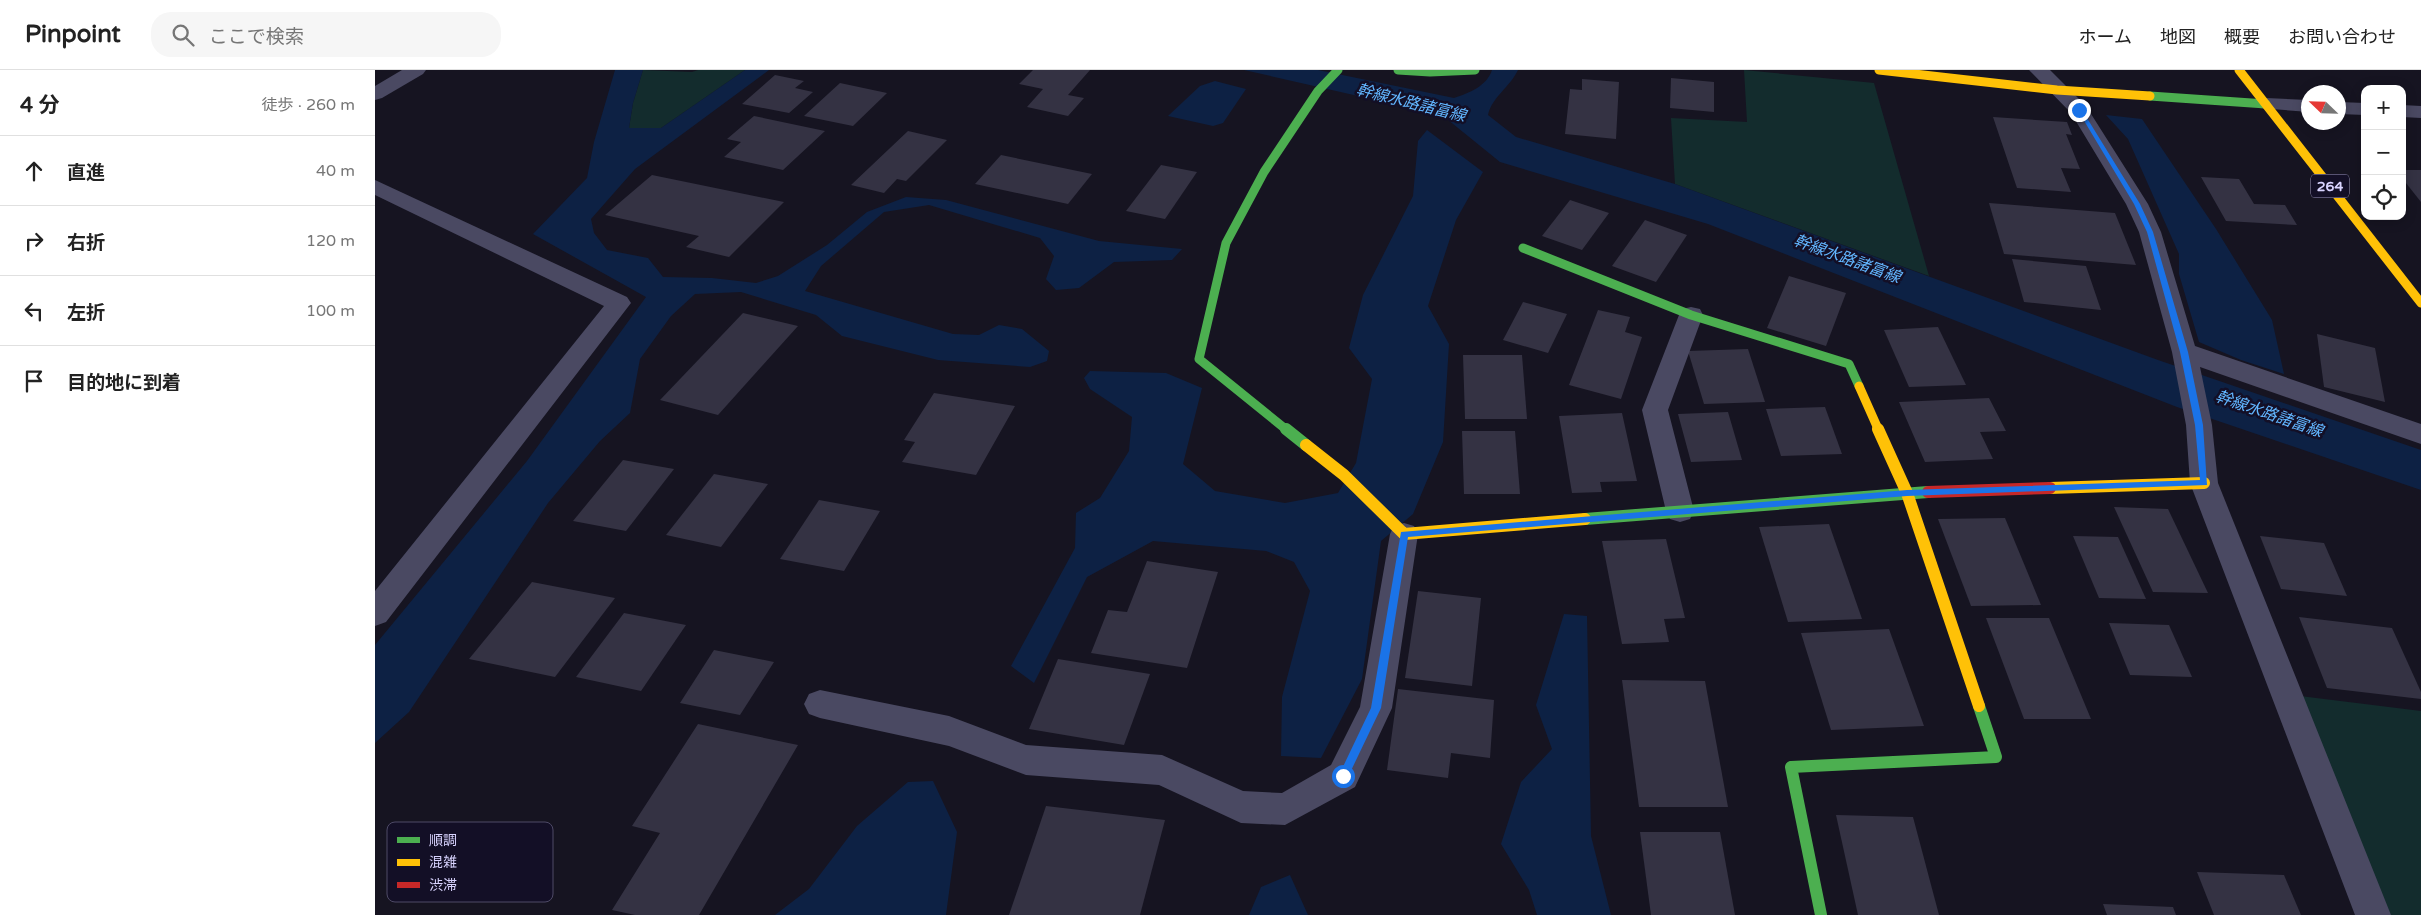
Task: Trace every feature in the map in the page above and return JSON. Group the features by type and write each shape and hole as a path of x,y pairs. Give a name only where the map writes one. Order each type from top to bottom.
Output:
{"main road":[{"path":"1338,70 1318,91 1264,172 1226,243 1199,359 1344,475 1404,534 1907,493 2204,483"},
{"path":"1398,70 1430,72 1475,70"},
{"path":"1879,70 2057,90 2265,104"},
{"name":"264","path":"2239,70 2421,303"},
{"path":"1523,248 1691,315 1849,364 1907,493 1996,757 1791,767 1821,915"}],"street":[{"path":"375,94 416,70"},
{"path":"2039,70 2079,110 2137,204 2150,232 2184,352 2199,425 2204,483 2373,915"},
{"path":"2265,104 2301,106"},
{"path":"2346,108 2361,109"},
{"path":"2406,111 2421,112"},
{"path":"375,187 619,303 375,613"},
{"path":"1680,511 1655,410 1691,315"},
{"path":"2184,352 2421,434"},
{"path":"819,704 949,731 1026,760 1162,770 1241,806 1285,809 1343,776 1376,708 1404,534"}],"green space":[{"path":"643,70 692,72 698,70 745,70 661,128 629,128 633,103"},
{"path":"1744,70 1874,83 1929,276 1675,184 1671,118 1747,122"},
{"path":"2300,696 2421,711 2421,915 2390,915"}],"water":[{"path":"615,70 643,70 633,103 629,128 661,128 745,70 769,70 635,169 591,219 594,233 607,250 648,258 663,277 712,278 756,283 778,276 827,245 867,212 906,197 946,200 1099,241 1182,249 1172,260 1114,262 1079,288 1056,290 1046,279 1054,256 1040,238 929,205 884,212 821,266 805,291 953,334 979,335 999,325 1022,329 1049,351 1047,361 1030,367 938,360 842,336 816,315 741,292 695,294 671,316 640,359 630,413 600,441 548,503 409,712 375,743 375,645 527,461 646,297 533,234 587,178 594,142"},
{"name":"幹線水路諸富線","path":"1244,70 1318,70 1454,98 1482,85 1490,76 1492,70 1518,70 1511,82 1493,103 1488,115 1516,137 1675,184 2158,360 2421,450 2421,490 2177,407 1708,224 1500,162 1442,115"},
{"path":"1215,81 1246,89 1223,123 1213,126 1168,116 1200,86"},
{"path":"2106,115 2142,119 2216,229 2272,320 2284,374 2241,360 2199,342 2179,274 2179,254 2128,139"},
{"path":"1427,130 1483,172 1456,220 1428,306 1449,344 1443,442 1413,514 1381,541 1362,679 1321,758 1281,756 1282,697 1310,591 1294,562 1266,551 1153,541 1087,577 1034,683 1011,666 1075,548 1076,513 1100,498 1129,451 1132,417 1090,389 1084,378 1090,371 1166,373 1202,388 1183,464 1215,491 1285,503 1338,493 1356,463 1372,379 1349,348 1363,295 1413,196 1418,141"},
{"path":"1564,614 1587,616 1591,836 1611,915 1537,915 1529,890 1501,844 1521,782 1552,749 1536,705"},
{"path":"933,781 957,832 946,915 775,915 809,889 857,826 908,782"},
{"path":"1290,875 1308,915 1249,915 1261,887"}],"building":[{"path":"1033,70 1090,70 1068,95 1084,98 1068,116 1027,107 1043,89 1019,84"},
{"path":"775,75 804,81 795,88 813,92 789,113 742,104"},
{"path":"1671,78 1714,82 1714,112 1670,108"},
{"path":"1582,79 1619,82 1616,139 1565,134 1570,89 1582,90"},
{"path":"840,83 887,93 853,126 804,116"},
{"path":"754,116 825,131 783,170 724,157 741,142 727,139"},
{"path":"1993,117 2067,122 2072,135 2066,134 2080,169 2061,168 2071,192 2017,188"},
{"path":"908,131 947,140 906,181 897,179 884,193 851,185"},
{"path":"1001,155 1092,174 1068,204 975,184"},
{"path":"1161,165 1197,172 1165,219 1126,211"},
{"path":"2406,170 2421,170 2421,202 2406,183"},
{"path":"652,175 784,202 729,257 686,247 699,236 605,215"},
{"path":"2201,177 2239,179 2254,204 2285,205 2297,225 2226,221"},
{"path":"1570,200 1609,213 1582,250 1542,236"},
{"path":"1989,203 2115,213 2136,265 2004,254"},
{"path":"1645,220 1687,235 1656,282 1612,266"},
{"path":"2012,259 2086,266 2101,310 2024,302"},
{"path":"1789,276 1846,293 1826,346 1767,328"},
{"path":"1523,302 1567,314 1548,353 1503,340"},
{"path":"1598,310 1630,317 1625,332 1642,337 1621,399 1569,385"},
{"path":"743,313 798,326 718,415 660,400"},
{"path":"1938,327 1966,385 1909,387 1884,330"},
{"path":"2317,334 2375,348 2385,402 2324,387"},
{"path":"1748,349 1765,402 1704,404 1688,351"},
{"path":"1463,355 1522,355 1527,419 1465,419"},
{"path":"934,393 1015,406 976,475 902,462 915,442 904,440"},
{"path":"1989,398 2006,431 1980,432 1993,459 1925,462 1899,402"},
{"path":"1825,407 1842,454 1781,456 1766,409"},
{"path":"1728,412 1742,460 1691,462 1678,414"},
{"path":"1622,413 1637,481 1600,482 1602,492 1572,493 1559,416"},
{"path":"1462,431 1515,431 1520,494 1464,494"},
{"path":"623,460 674,469 626,531 573,521"},
{"path":"714,474 768,484 721,547 666,535"},
{"path":"819,500 880,511 844,571 780,559"},
{"path":"2114,507 2168,509 2208,593 2153,592"},
{"path":"2005,518 2041,605 1971,606 1938,519"},
{"path":"1829,524 1862,619 1788,622 1759,527"},
{"path":"2073,536 2118,537 2146,599 2099,598"},
{"path":"2260,536 2324,543 2347,596 2281,589"},
{"path":"1666,539 1685,618 1664,619 1669,642 1622,644 1602,541"},
{"path":"1147,561 1218,572 1187,668 1091,653 1108,610 1127,612"},
{"path":"532,582 615,598 555,677 469,659"},
{"path":"1418,591 1481,598 1472,686 1405,678"},
{"path":"624,613 686,625 641,691 576,677"},
{"path":"2299,617 2392,628 2421,692 2421,699 2327,688"},
{"path":"1986,618 2049,618 2091,719 2024,719"},
{"path":"2109,623 2169,625 2192,677 2130,675"},
{"path":"1889,629 1924,726 1831,730 1801,633"},
{"path":"714,650 774,662 740,715 680,703"},
{"path":"1058,659 1150,674 1124,745 1029,729"},
{"path":"1622,680 1705,681 1728,807 1639,807"},
{"path":"1398,689 1494,700 1490,758 1451,753 1448,778 1387,770"},
{"path":"698,724 798,745 699,915 635,915 612,910 660,833 632,826"},
{"path":"1046,806 1165,820 1140,915 1009,915"},
{"path":"1836,815 1913,817 1939,915 1858,915"},
{"path":"1640,832 1720,832 1735,915 1651,915"},
{"path":"2197,872 2284,875 2301,915 2214,915"},
{"path":"2103,904 2173,907 2176,915 2107,915"}],"traffic: fast":[{"path":"1306,445 1199,359 1226,243 1264,172 1318,91 1338,70"},
{"path":"1398,70 1430,72 1475,70"},
{"path":"2150,96 2266,104"},
{"path":"1523,248 1691,315 1849,364 1859,386"},
{"path":"1585,519 1928,492"},
{"path":"1821,915 1791,767 1996,757 1979,706"}],"traffic: slow":[{"path":"1879,70 2057,90 2150,96"},
{"path":"2239,70 2421,303"},
{"path":"1859,386 1907,493 1979,706"},
{"path":"1306,445 1344,475 1404,534 1585,519"},
{"path":"2050,488 2204,483"}],"traffic: jam":[{"path":"1928,492 2050,488"}],"route":[{"path":"1343,776 1376,708 1404,534 1907,493 2204,483 2199,425 2184,352 2150,232 2137,204 2079,110"}]}
